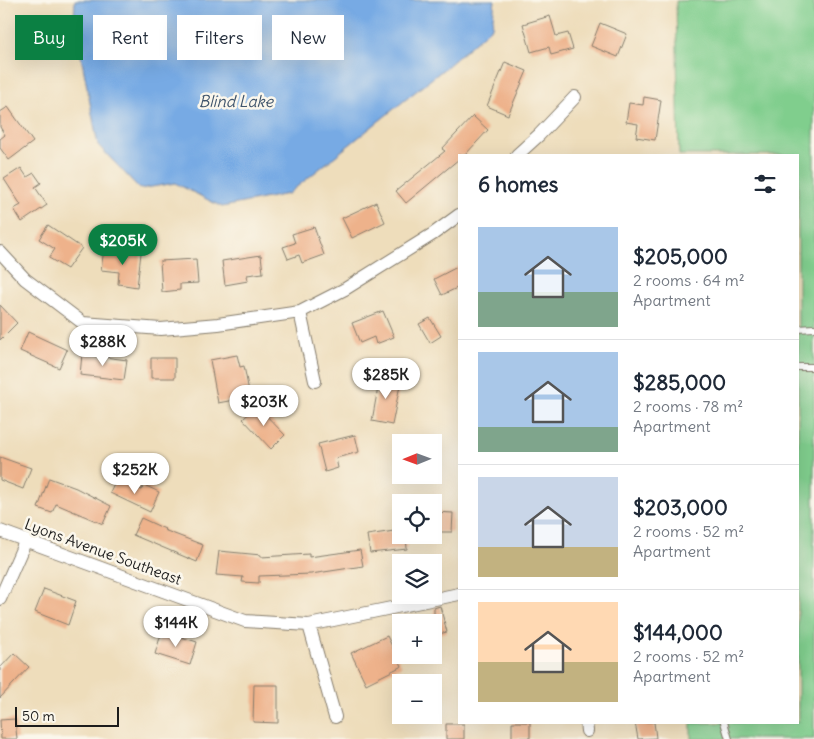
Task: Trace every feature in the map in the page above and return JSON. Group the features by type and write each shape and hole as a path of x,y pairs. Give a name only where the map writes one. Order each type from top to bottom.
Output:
{"street":[{"path":"518,154 575,97"},
{"path":"0,252 25,279 83,323 161,329 218,324 300,312 345,290 433,234 458,216"},
{"path":"300,312 315,381"},
{"name":"Lyons Avenue Southeast","path":"0,532 246,621 309,625 458,594"},
{"path":"0,599 25,542"},
{"path":"309,625 334,717"}],"lane":[{"path":"799,329 814,328"},
{"path":"799,367 814,367"},
{"path":"725,724 729,739"}],"green space":[{"path":"814,0 814,739 691,739 691,724 799,724 799,154 679,154 676,1"}],"water":[{"name":"Blind Lake","path":"75,0 495,0 492,27 450,64 288,194 222,207 175,183 140,189 98,145 82,60 83,15 74,15"}],"building":[{"path":"550,16 556,36 568,33 573,49 551,55 549,47 531,52 523,24"},
{"path":"600,23 627,34 618,57 591,46"},
{"path":"505,62 527,71 508,115 487,106"},
{"path":"644,97 661,100 655,140 636,137 638,124 626,122 629,103 643,105"},
{"path":"8,107 33,142 9,160 0,148 0,139 5,135 0,127 0,112"},
{"path":"473,116 488,130 466,154 458,154 458,160 406,203 396,191 445,151 442,149"},
{"path":"21,168 27,177 34,173 41,183 35,187 47,205 22,222 14,209 21,205 4,179"},
{"path":"376,202 385,222 352,238 342,218"},
{"path":"48,225 82,248 67,269 49,258 55,249 39,239"},
{"path":"314,227 324,255 302,263 299,255 288,259 283,247 295,243 292,234"},
{"path":"104,249 141,253 137,287 118,284 119,272 101,270"},
{"path":"261,255 263,273 247,275 248,281 225,285 222,261"},
{"path":"196,259 198,283 180,284 180,290 162,292 160,261"},
{"path":"458,267 458,287 442,295 434,279"},
{"path":"0,305 17,323 0,340"},
{"path":"383,311 394,337 376,344 374,337 360,343 352,323"},
{"path":"430,318 441,336 430,343 419,324"},
{"path":"28,332 67,350 59,368 20,351"},
{"path":"82,354 127,360 124,380 80,375"},
{"path":"237,355 240,367 244,366 250,397 218,403 210,360"},
{"path":"151,358 175,358 175,378 151,378"},
{"path":"380,376 401,380 392,425 372,421"},
{"path":"257,406 285,435 271,449 243,419"},
{"path":"355,435 359,452 336,458 338,468 325,472 318,444"},
{"path":"0,457 31,468 23,489 0,480"},
{"path":"49,478 76,488 111,506 103,524 56,504 52,513 38,508"},
{"path":"117,478 142,490 144,485 159,492 150,512 110,493"},
{"path":"442,512 453,513 452,532 442,532"},
{"path":"141,518 164,530 203,545 197,562 133,535"},
{"path":"392,531 392,544 407,544 407,549 370,553 367,535"},
{"path":"360,550 363,566 311,574 259,576 259,583 242,582 243,577 216,575 219,551 261,555 261,557 309,554 309,557"},
{"path":"44,589 76,601 68,625 35,612"},
{"path":"440,606 447,632 442,633 442,614 434,614 434,608"},
{"path":"162,631 197,642 190,665 155,654"},
{"path":"387,636 392,646 392,664 401,664 402,666 366,684 351,653"},
{"path":"14,653 29,667 0,698 0,668"},
{"path":"254,685 278,685 278,723 253,722"},
{"path":"15,719 17,739 1,739 0,720"},
{"path":"446,724 464,724 464,739 446,739"},
{"path":"512,724 530,724 530,738 512,738"},
{"path":"635,724 654,724 656,738 638,739"}]}
